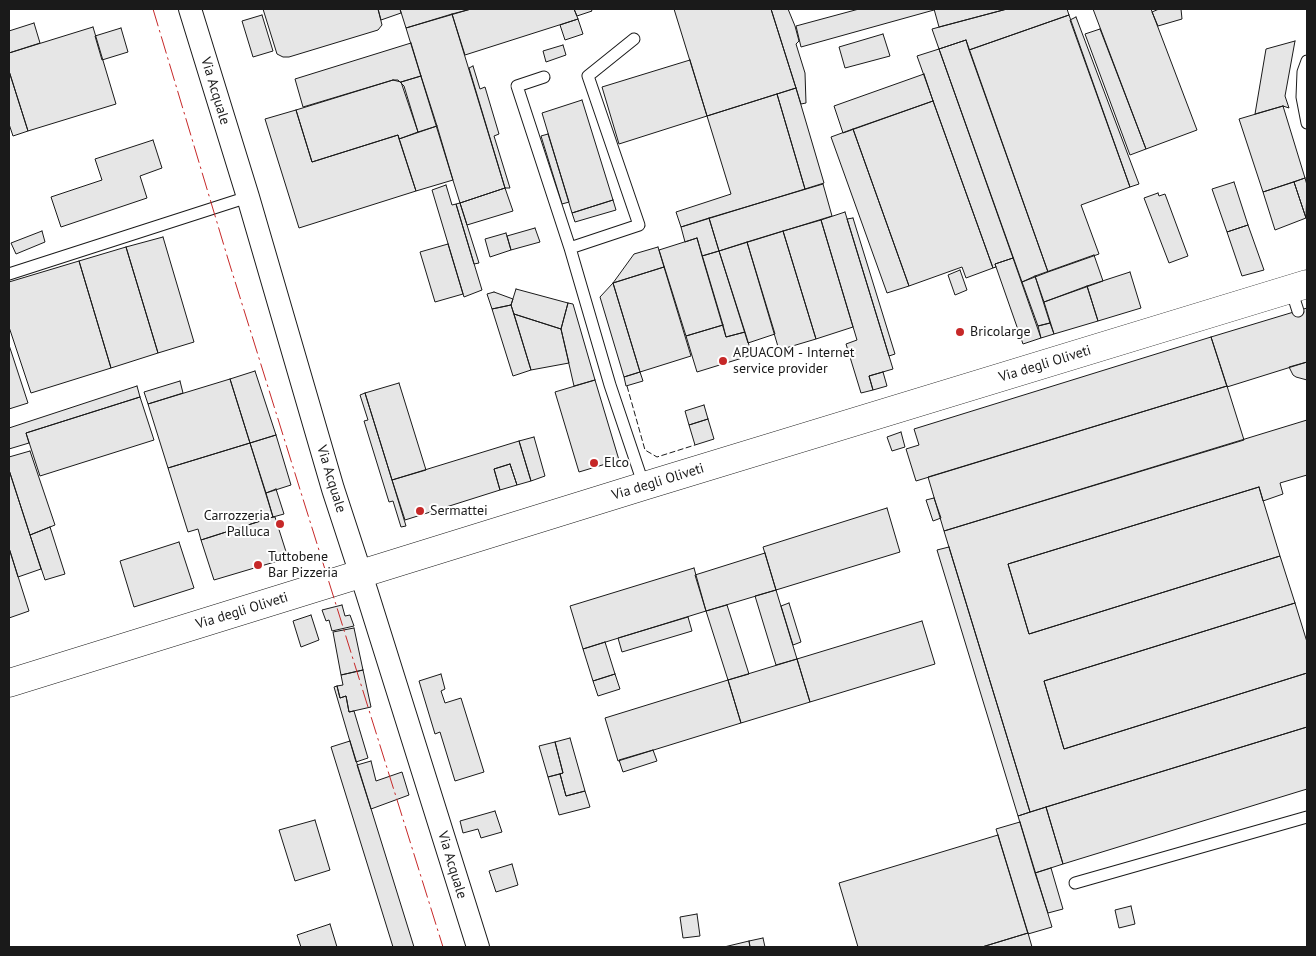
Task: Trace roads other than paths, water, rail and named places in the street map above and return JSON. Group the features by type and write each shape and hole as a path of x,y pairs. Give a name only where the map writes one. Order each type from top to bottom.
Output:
{"main road":[{"name":"Via degli Oliveti","path":"9,683 644,486 1299,294"}],"street":[{"name":"Via Acquale","path":"190,9 248,197 333,489 478,947"}],"lane":[{"path":"570,248 639,225 588,76 634,39"},
{"path":"1307,61 1303,72 1302,97 1307,123"},
{"path":"544,78 518,86 570,248 610,385 644,486"},
{"path":"9,274 248,197"},
{"path":"1075,884 1307,817"}],"place":[{"name":"Bricolarge","path":"960,332"},
{"name":"APUACOM - Internet service provider","path":"723,361"},
{"name":"Elco","path":"594,463"},
{"name":"Sermattei","path":"420,511"},
{"name":"Carrozzeria Palluca","path":"280,524"},
{"name":"Tuttobene Bar Pizzeria","path":"258,565"}]}
